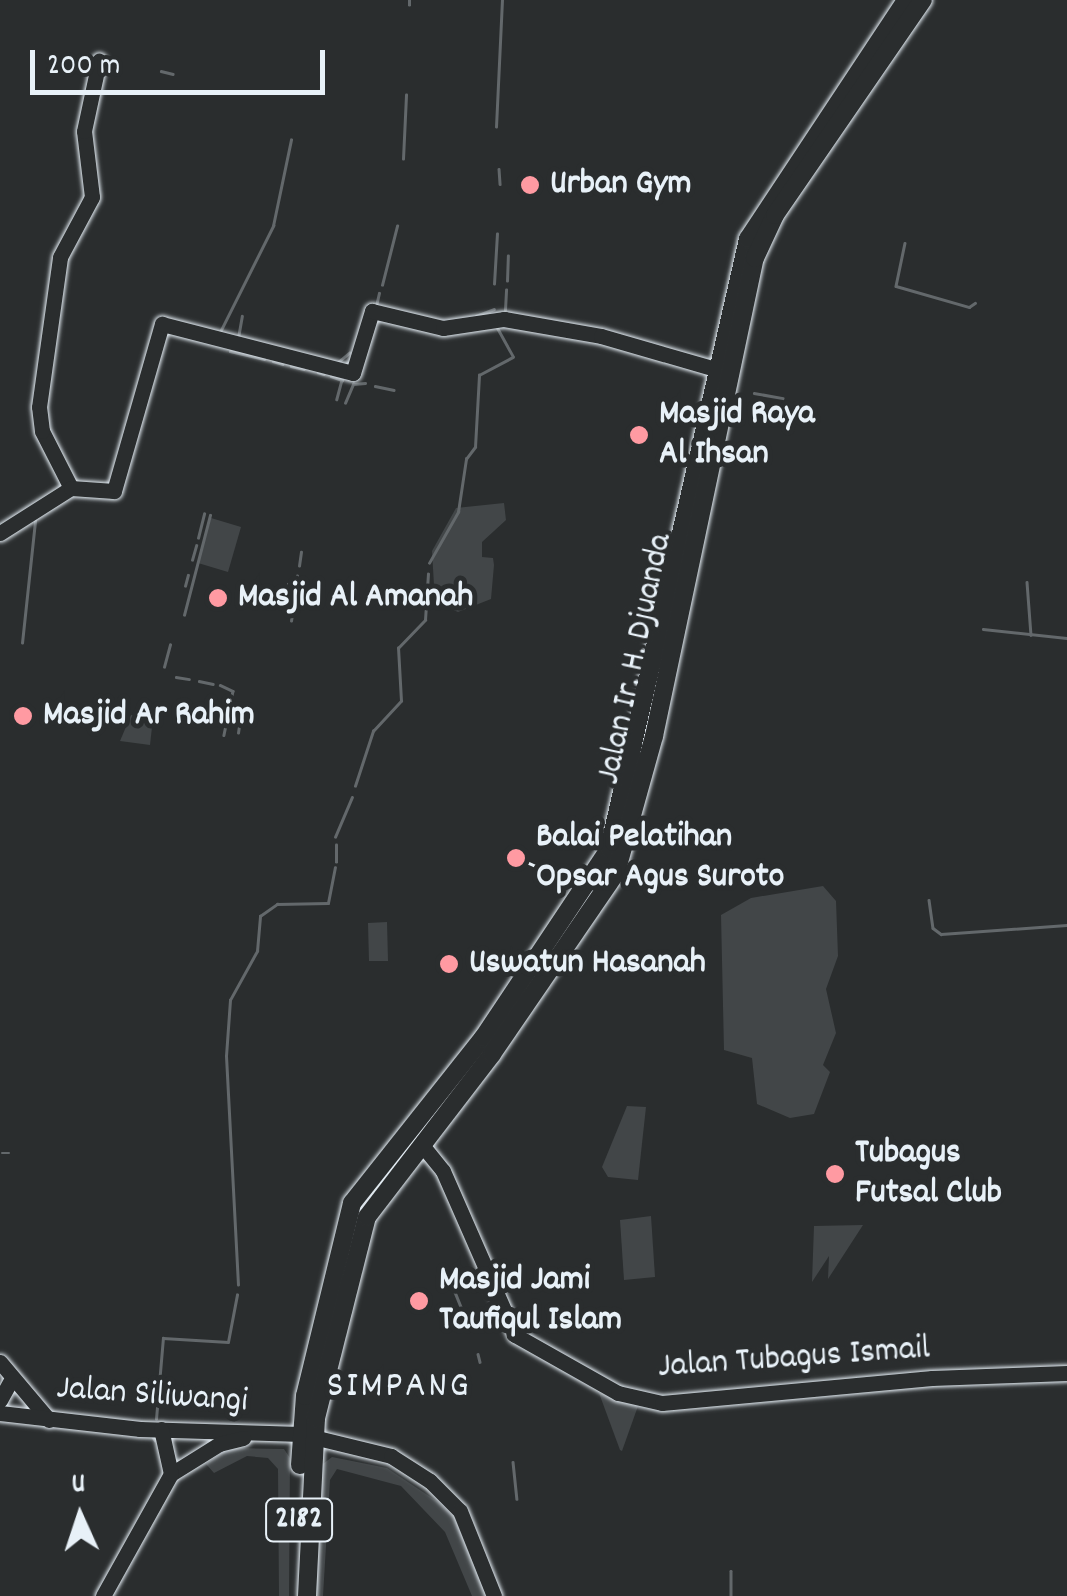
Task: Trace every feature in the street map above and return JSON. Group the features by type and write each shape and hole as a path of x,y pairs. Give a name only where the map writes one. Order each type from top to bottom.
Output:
{"main road":[{"name":"Jalan Ir. H. Djuanda","path":"686,546 716,364 765,208 906,0"},
{"name":"Jalan Ir. H. Djuanda","path":"307,1596 307,1440 367,1217 422,1145 621,838 749,256 923,0"},
{"name":"Jalan Ir. H. Djuanda","path":"297,1596 307,1440 346,1216 364,1185 489,1043"}],"street":[{"path":"71,488 42,431 39,408 60,257 92,197 84,130 100,61"},
{"path":"0,533 71,488 114,491 162,324 353,373 372,311 443,328 504,319 716,364"},
{"name":"Jalan Tubagus Ismail","path":"422,1145 443,1170 504,1320 533,1348 618,1393 662,1403 932,1378 1067,1374"},
{"path":"0,1362 48,1420"},
{"path":"0,1400 12,1378"},
{"name":"Jalan Siliwangi","path":"0,1413 307,1440"},
{"path":"103,1596 172,1474 160,1429"},
{"name":"Jalan Siliwangi","path":"172,1474 232,1438 307,1440"},
{"path":"307,1440 399,1463 430,1480 460,1511 494,1596"}],"shaded area":[{"path":"504,503 506,520 482,542 482,557 493,558 491,599 458,612 435,602 432,551 456,508"},
{"path":"211,518 241,527 228,572 198,563"},
{"path":"131,715 153,718 150,745 120,741"},
{"path":"823,886 836,901 838,956 826,989 836,1033 823,1065 830,1072 814,1114 790,1118 757,1104 752,1058 724,1050 721,915 751,898"},
{"path":"387,922 388,961 369,961 368,923"},
{"path":"627,1106 646,1107 638,1180 608,1177 602,1167"},
{"path":"651,1216 655,1277 624,1280 620,1220"},
{"path":"863,1225 828,1279 829,1256 812,1282 814,1226"},
{"path":"599,1393 638,1406 622,1451 620,1450"},
{"path":"229,1448 284,1449 290,1458 289,1596 279,1596 278,1469 268,1458 247,1456 214,1473 206,1464"},
{"path":"332,1457 387,1468 438,1502 455,1518 490,1596 472,1596 445,1532 401,1486 337,1469 330,1480 323,1596 310,1596 319,1467"}],"waterway":[{"path":"409,0 409,5"},
{"path":"496,127 502,0"},
{"path":"161,71 173,74"},
{"path":"403,159 406,95"},
{"path":"220,332 273,226 291,140"},
{"path":"499,169 500,184"},
{"path":"382,285 397,226"},
{"path":"494,284 497,234"},
{"path":"905,243 896,286 969,307 975,303"},
{"path":"507,281 508,256"},
{"path":"505,310 506,290"},
{"path":"376,306 379,293"},
{"path":"476,316 494,309"},
{"path":"238,338 242,316"},
{"path":"429,563 458,512 466,459 475,447 479,375 513,357 496,326"},
{"path":"230,351 264,359"},
{"path":"337,363 349,353"},
{"path":"273,361 283,364"},
{"path":"291,366 304,369"},
{"path":"318,372 324,374"},
{"path":"331,376 342,380 337,399"},
{"path":"345,403 353,384 365,383"},
{"path":"375,386 394,390"},
{"path":"754,393 783,398"},
{"path":"198,538 204,514"},
{"path":"184,615 210,515"},
{"path":"22,643 35,521"},
{"path":"192,560 196,546"},
{"path":"299,566 301,552"},
{"path":"355,786 373,731 401,701 398,648 425,620 428,574"},
{"path":"185,586 188,575"},
{"path":"296,587 297,576"},
{"path":"1027,582 1031,635"},
{"path":"284,609 288,584"},
{"path":"291,621 293,607"},
{"path":"983,629 1067,638"},
{"path":"164,667 170,645"},
{"path":"176,677 189,679"},
{"path":"199,681 213,684"},
{"path":"220,685 233,691 224,735"},
{"path":"238,733 239,726"},
{"path":"335,837 352,797"},
{"path":"336,845 336,862"},
{"path":"238,1285 226,1056 230,1000 257,951 260,916 277,904 328,903 335,868"},
{"path":"929,900 933,928 941,934 1067,925"},
{"path":"2,1153 9,1153"},
{"path":"455,1292 470,1329"},
{"path":"156,1419 163,1338 228,1342 237,1295"},
{"path":"478,1354 480,1362"},
{"path":"513,1462 517,1499"},
{"path":"731,1571 731,1596"}],"railway":[{"path":"506,853 559,876"}],"place":[{"name":"Urban Gym","path":"530,185"},
{"name":"Masjid Raya Al Ihsan","path":"639,435"},
{"name":"Masjid Al Amanah","path":"218,598"},
{"name":"Masjid Ar Rahim","path":"23,716"},
{"name":"Balai Pelatihan Opsar Agus Suroto","path":"516,858"},
{"name":"Uswatun Hasanah","path":"449,964"},
{"name":"Tubagus Futsal Club","path":"835,1174"},
{"name":"Masjid Jami Taufiqul Islam","path":"419,1301"}],"district":[{"name":"SIMPANG","path":"399,1388"}]}
